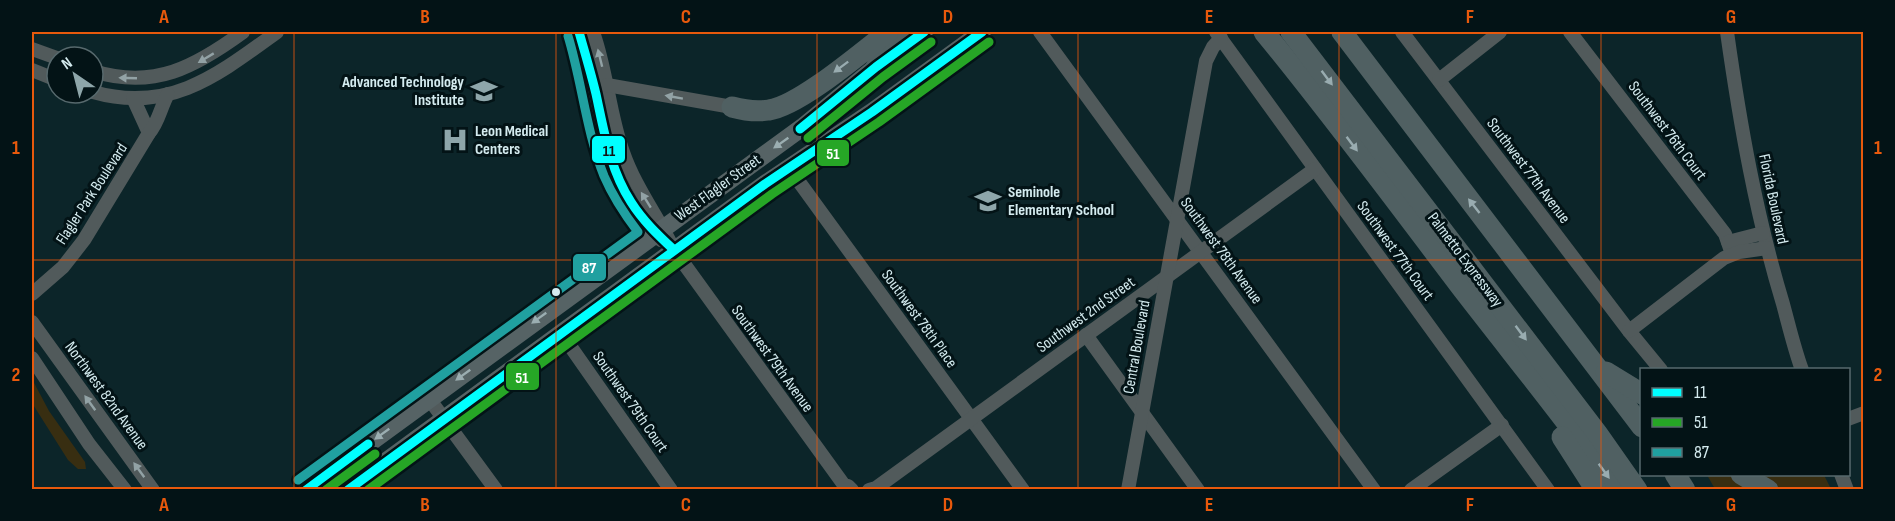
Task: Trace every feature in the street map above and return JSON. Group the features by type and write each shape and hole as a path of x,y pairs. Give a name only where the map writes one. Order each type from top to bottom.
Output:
{"highway":[{"path":"732,107 768,110 794,101 888,32"},
{"path":"876,67 907,32"},
{"path":"1264,32 1567,421 1617,489"},
{"name":"Palmetto Expressway","path":"1291,32 1597,433 1637,489"},
{"path":"1342,32 1640,426"},
{"path":"1478,309 1596,489"},
{"path":"1596,366 1640,393"},
{"path":"1676,476 1685,489"},
{"path":"1745,476 1768,489"}],"main road":[{"name":"West Flagler Street","path":"305,489 804,126 876,67 924,32"},
{"name":"West Flagler Street","path":"347,489 674,250 982,32"}],"street":[{"path":"105,73 127,78 164,75 202,60 243,32"},
{"path":"105,94 133,98 168,94 193,87 210,79 278,32"},
{"path":"579,32 607,147 617,175 634,206 659,231"},
{"path":"593,32 620,143 630,171 659,231"},
{"name":"Southwest 78th Avenue","path":"1040,32 1374,489"},
{"name":"Southwest 77th Avenue","path":"1402,32 1629,331 1660,368"},
{"path":"1438,80 1500,32"},
{"name":"Southwest 76th Court","path":"1570,32 1725,234 1730,248"},
{"name":"Florida Boulevard","path":"1727,32 1741,125 1763,233 1802,368"},
{"name":"Central Boulevard","path":"1128,489 1206,60 1218,35"},
{"name":"Southwest 77th Court","path":"1218,35 1548,489"},
{"path":"607,85 732,107"},
{"name":"Flagler Park Boulevard","path":"32,294 55,275 84,240 149,133 155,127 160,108 168,94"},
{"name":"Flagler Park Boulevard","path":"133,98 149,133"},
{"path":"598,110 611,103"},
{"name":"Southwest 78th Place","path":"789,168 1023,489"},
{"name":"Southwest 2nd Street","path":"873,489 1315,169"},
{"name":"Southwest 79th Avenue","path":"659,231 847,488"},
{"path":"1629,331 1721,260 1730,248 1763,233"},
{"path":"1730,248 1767,248"},
{"name":"Northwest 82nd Avenue","path":"32,322 153,489"},
{"name":"Southwest 79th Court","path":"561,333 671,489"},
{"path":"1086,335 1198,489"},
{"path":"32,358 89,444 125,489"},
{"path":"430,400 496,489"},
{"path":"1411,489 1502,425"}],"shaded area":[{"path":"32,379 49,411 85,462 86,469 78,469 68,460 32,403"},
{"path":"1708,476 1735,476 1760,489 1715,489"},
{"path":"1757,476 1824,476 1833,489 1781,489"}],"transit line":[{"name":"11","path":"579,32 618,177 631,202 674,250"},
{"name":"11","path":"800,129 876,67 924,32"},
{"name":"11","path":"348,490 765,184 872,112 982,32"},
{"name":"87","path":"298,480 638,232 611,191 604,176 588,124 568,36"},
{"name":"51","path":"808,138 883,77 931,42"},
{"name":"51","path":"368,490 772,194 879,122 989,42"},
{"name":"11","path":"306,490 368,444"},
{"name":"51","path":"326,490 375,454"}],"place":[{"name":"Advanced Technology Institute","path":"484,91"},
{"name":"Leon Medical Centers","path":"455,140"},
{"name":"Seminole Elementary School","path":"988,201"}]}
